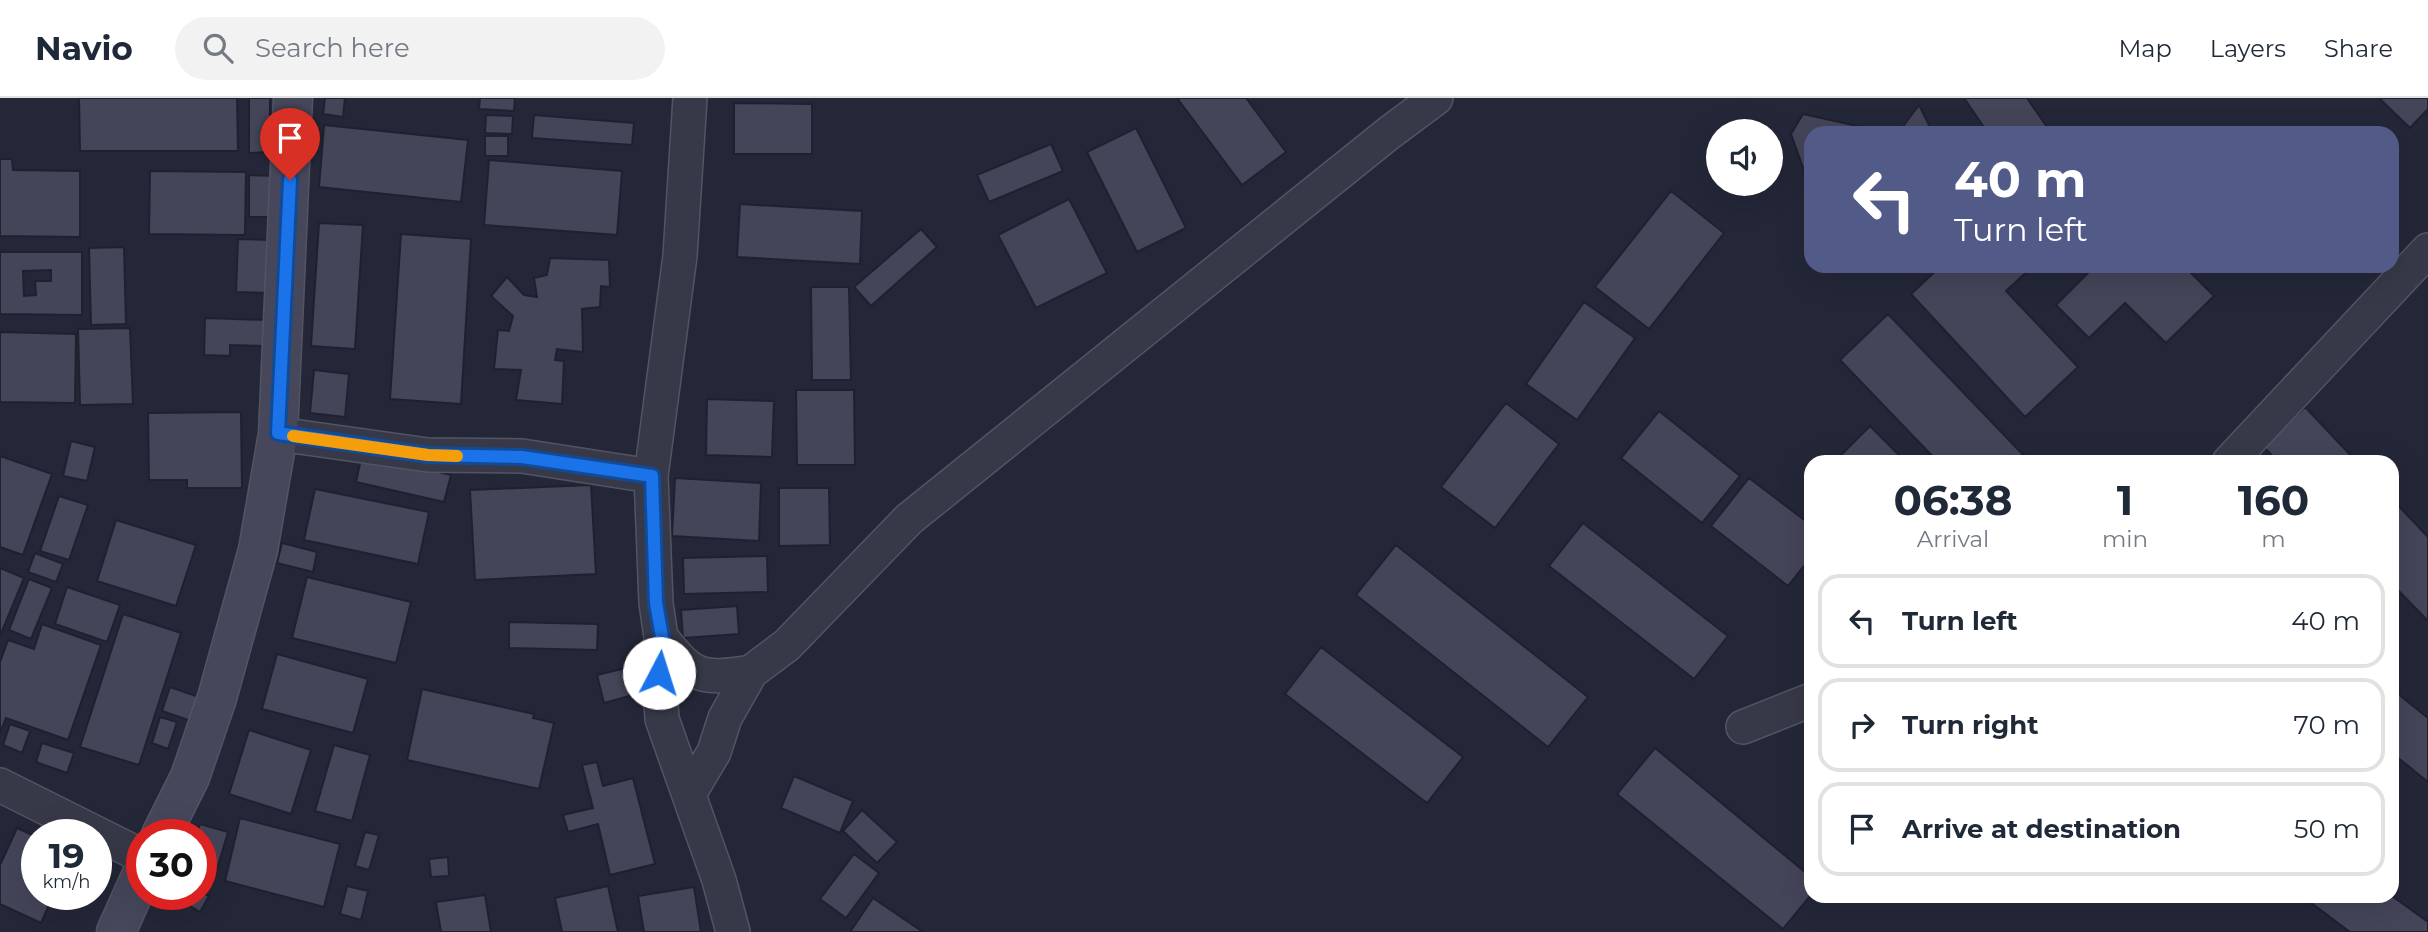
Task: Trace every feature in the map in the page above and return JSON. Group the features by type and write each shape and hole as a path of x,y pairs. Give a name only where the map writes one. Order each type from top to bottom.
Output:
{"street":[{"path":"168,819 190,777 217,698 258,550 278,433 293,98"},
{"path":"690,98 680,256 652,476 656,603 662,637 659,673 662,719 719,880 733,932"},
{"path":"688,794 714,752 725,718 751,671 787,645 909,519 1436,98"},
{"path":"2236,455 2428,250"},
{"path":"278,433 428,455 522,457 652,476"},
{"path":"662,637 679,660 697,674 718,677 751,671"},
{"path":"1743,727 1804,704"},
{"path":"0,785 126,848"},
{"path":"116,932 126,910"}],"building":[{"path":"79,98 237,98 238,151 80,151"},
{"path":"249,98 270,98 270,152 249,153"},
{"path":"325,98 345,98 343,117 323,114"},
{"path":"480,98 515,98 514,111 479,109"},
{"path":"1177,98 1246,98 1286,152 1242,185"},
{"path":"1964,98 2027,98 2046,126 1983,126"},
{"path":"2379,98 2428,98 2428,109 2410,128"},
{"path":"734,103 812,104 812,154 734,154"},
{"path":"1919,105 1930,126 1903,126"},
{"path":"1803,114 1857,126 1804,126 1804,170 1791,134"},
{"path":"486,115 513,116 512,134 485,133"},
{"path":"534,115 634,123 632,145 532,138"},
{"path":"324,125 468,140 461,202 319,187"},
{"path":"1136,128 1186,228 1137,252 1087,152"},
{"path":"485,136 508,136 508,156 485,156"},
{"path":"1051,144 1063,171 989,202 977,175"},
{"path":"0,159 12,159 13,170 80,171 80,237 0,236"},
{"path":"489,160 622,171 617,235 484,225"},
{"path":"150,171 246,172 245,235 149,234"},
{"path":"249,175 276,176 276,217 249,217"},
{"path":"1671,191 1724,233 1649,329 1595,287"},
{"path":"1069,199 1107,273 1036,308 998,235"},
{"path":"740,204 862,211 860,264 737,257"},
{"path":"319,223 363,225 355,349 311,346"},
{"path":"921,229 937,247 871,306 854,287"},
{"path":"401,234 471,239 461,404 390,399"},
{"path":"238,239 271,240 270,293 236,292"},
{"path":"124,247 126,324 91,325 89,248"},
{"path":"0,252 82,252 82,315 0,314","holes":["51,270 51,281 35,281 36,295 24,296 23,271"]},
{"path":"550,258 609,260 610,287 601,286 600,307 582,309 583,352 557,349 555,360 564,361 562,404 516,400 521,370 494,369 498,330 509,331 513,316 491,296 507,277 524,295 537,297 534,278 547,275"},
{"path":"1934,273 2025,273 2006,291 2078,367 2025,417 1911,294"},
{"path":"2088,273 2191,273 2214,296 2166,343 2125,303 2089,338 2056,305"},
{"path":"811,287 849,287 851,380 812,380"},
{"path":"1584,302 1635,338 1577,420 1526,384"},
{"path":"1888,314 2023,455 1931,455 1840,360"},
{"path":"205,318 267,320 267,346 230,345 230,356 204,355"},
{"path":"130,328 133,404 80,405 78,329"},
{"path":"0,332 76,334 75,403 0,402"},
{"path":"314,370 349,374 345,417 310,413"},
{"path":"796,390 854,390 855,465 797,465"},
{"path":"707,399 774,401 772,457 706,455"},
{"path":"1506,403 1559,444 1495,528 1441,487"},
{"path":"2305,407 2350,455 2271,455 2263,446"},
{"path":"1659,411 1740,476 1702,523 1621,458"},
{"path":"241,412 242,488 187,488 187,480 149,480 148,413"},
{"path":"1870,426 1899,455 1841,455"},
{"path":"71,441 95,447 87,481 63,476"},
{"path":"362,454 451,475 444,502 356,482"},
{"path":"0,456 52,474 23,555 0,547"},
{"path":"675,478 761,483 759,541 672,536"},
{"path":"1749,478 1804,520 1804,566 1788,586 1711,526"},
{"path":"591,485 596,574 475,580 470,490"},
{"path":"779,488 829,488 830,545 779,546"},
{"path":"315,489 429,512 418,564 304,540"},
{"path":"59,496 88,505 69,560 40,551"},
{"path":"2399,506 2428,537 2428,621 2399,591"},
{"path":"116,520 196,545 176,606 97,581"},
{"path":"1583,523 1728,636 1694,679 1549,566"},
{"path":"282,543 317,552 313,572 277,563"},
{"path":"1396,545 1588,697 1548,747 1356,595"},
{"path":"35,553 63,564 56,582 28,572"},
{"path":"767,556 768,592 684,594 683,558"},
{"path":"0,568 24,578 0,636"},
{"path":"307,577 411,602 396,663 292,638"},
{"path":"29,579 52,588 31,639 9,630"},
{"path":"67,587 120,605 107,642 55,624"},
{"path":"737,606 739,634 683,638 681,610"},
{"path":"123,614 181,633 139,765 80,747"},
{"path":"509,622 598,624 597,650 509,648"},
{"path":"42,624 101,645 68,740 6,718 0,733 0,662 8,640 34,649"},
{"path":"1321,647 1463,757 1427,803 1285,694"},
{"path":"277,654 368,679 353,733 262,709"},
{"path":"626,668 633,695 604,703 597,675"},
{"path":"170,687 199,697 191,721 162,711"},
{"path":"422,689 534,714 533,718 554,723 539,789 407,760"},
{"path":"2399,695 2428,718 2428,782 2399,759"},
{"path":"160,717 177,722 168,749 152,743"},
{"path":"10,724 30,731 22,753 3,745"},
{"path":"249,730 311,750 291,814 229,794"},
{"path":"42,743 74,753 67,773 36,762"},
{"path":"334,745 370,755 352,821 315,811"},
{"path":"1655,748 1804,871 1804,903 1783,929 1617,794"},
{"path":"597,762 603,786 633,778 655,864 610,875 598,824 568,832 563,815 593,808 582,765"},
{"path":"794,776 853,801 840,833 781,808"},
{"path":"862,810 897,842 877,863 843,831"},
{"path":"240,818 340,844 324,907 225,881"},
{"path":"17,828 21,830 21,910 47,910 41,923 0,904 0,865"},
{"path":"217,829 228,832 217,869"},
{"path":"365,832 379,835 369,870 355,866"},
{"path":"854,854 879,873 846,918 820,899"},
{"path":"448,857 449,876 431,877 429,859"},
{"path":"347,886 368,891 361,920 340,914"},
{"path":"608,886 618,932 562,932 555,898"},
{"path":"694,887 701,932 644,932 638,896"},
{"path":"485,895 491,932 441,932 436,902"},
{"path":"873,898 923,932 850,932"},
{"path":"2399,901 2428,922 2428,932 2350,932 2311,903"}],"slow traffic":[{"path":"293,436 344,445 457,456"}],"route":[{"path":"290,180 278,433 344,445 428,455 522,457 652,476 656,603 662,637 659,673"}]}
